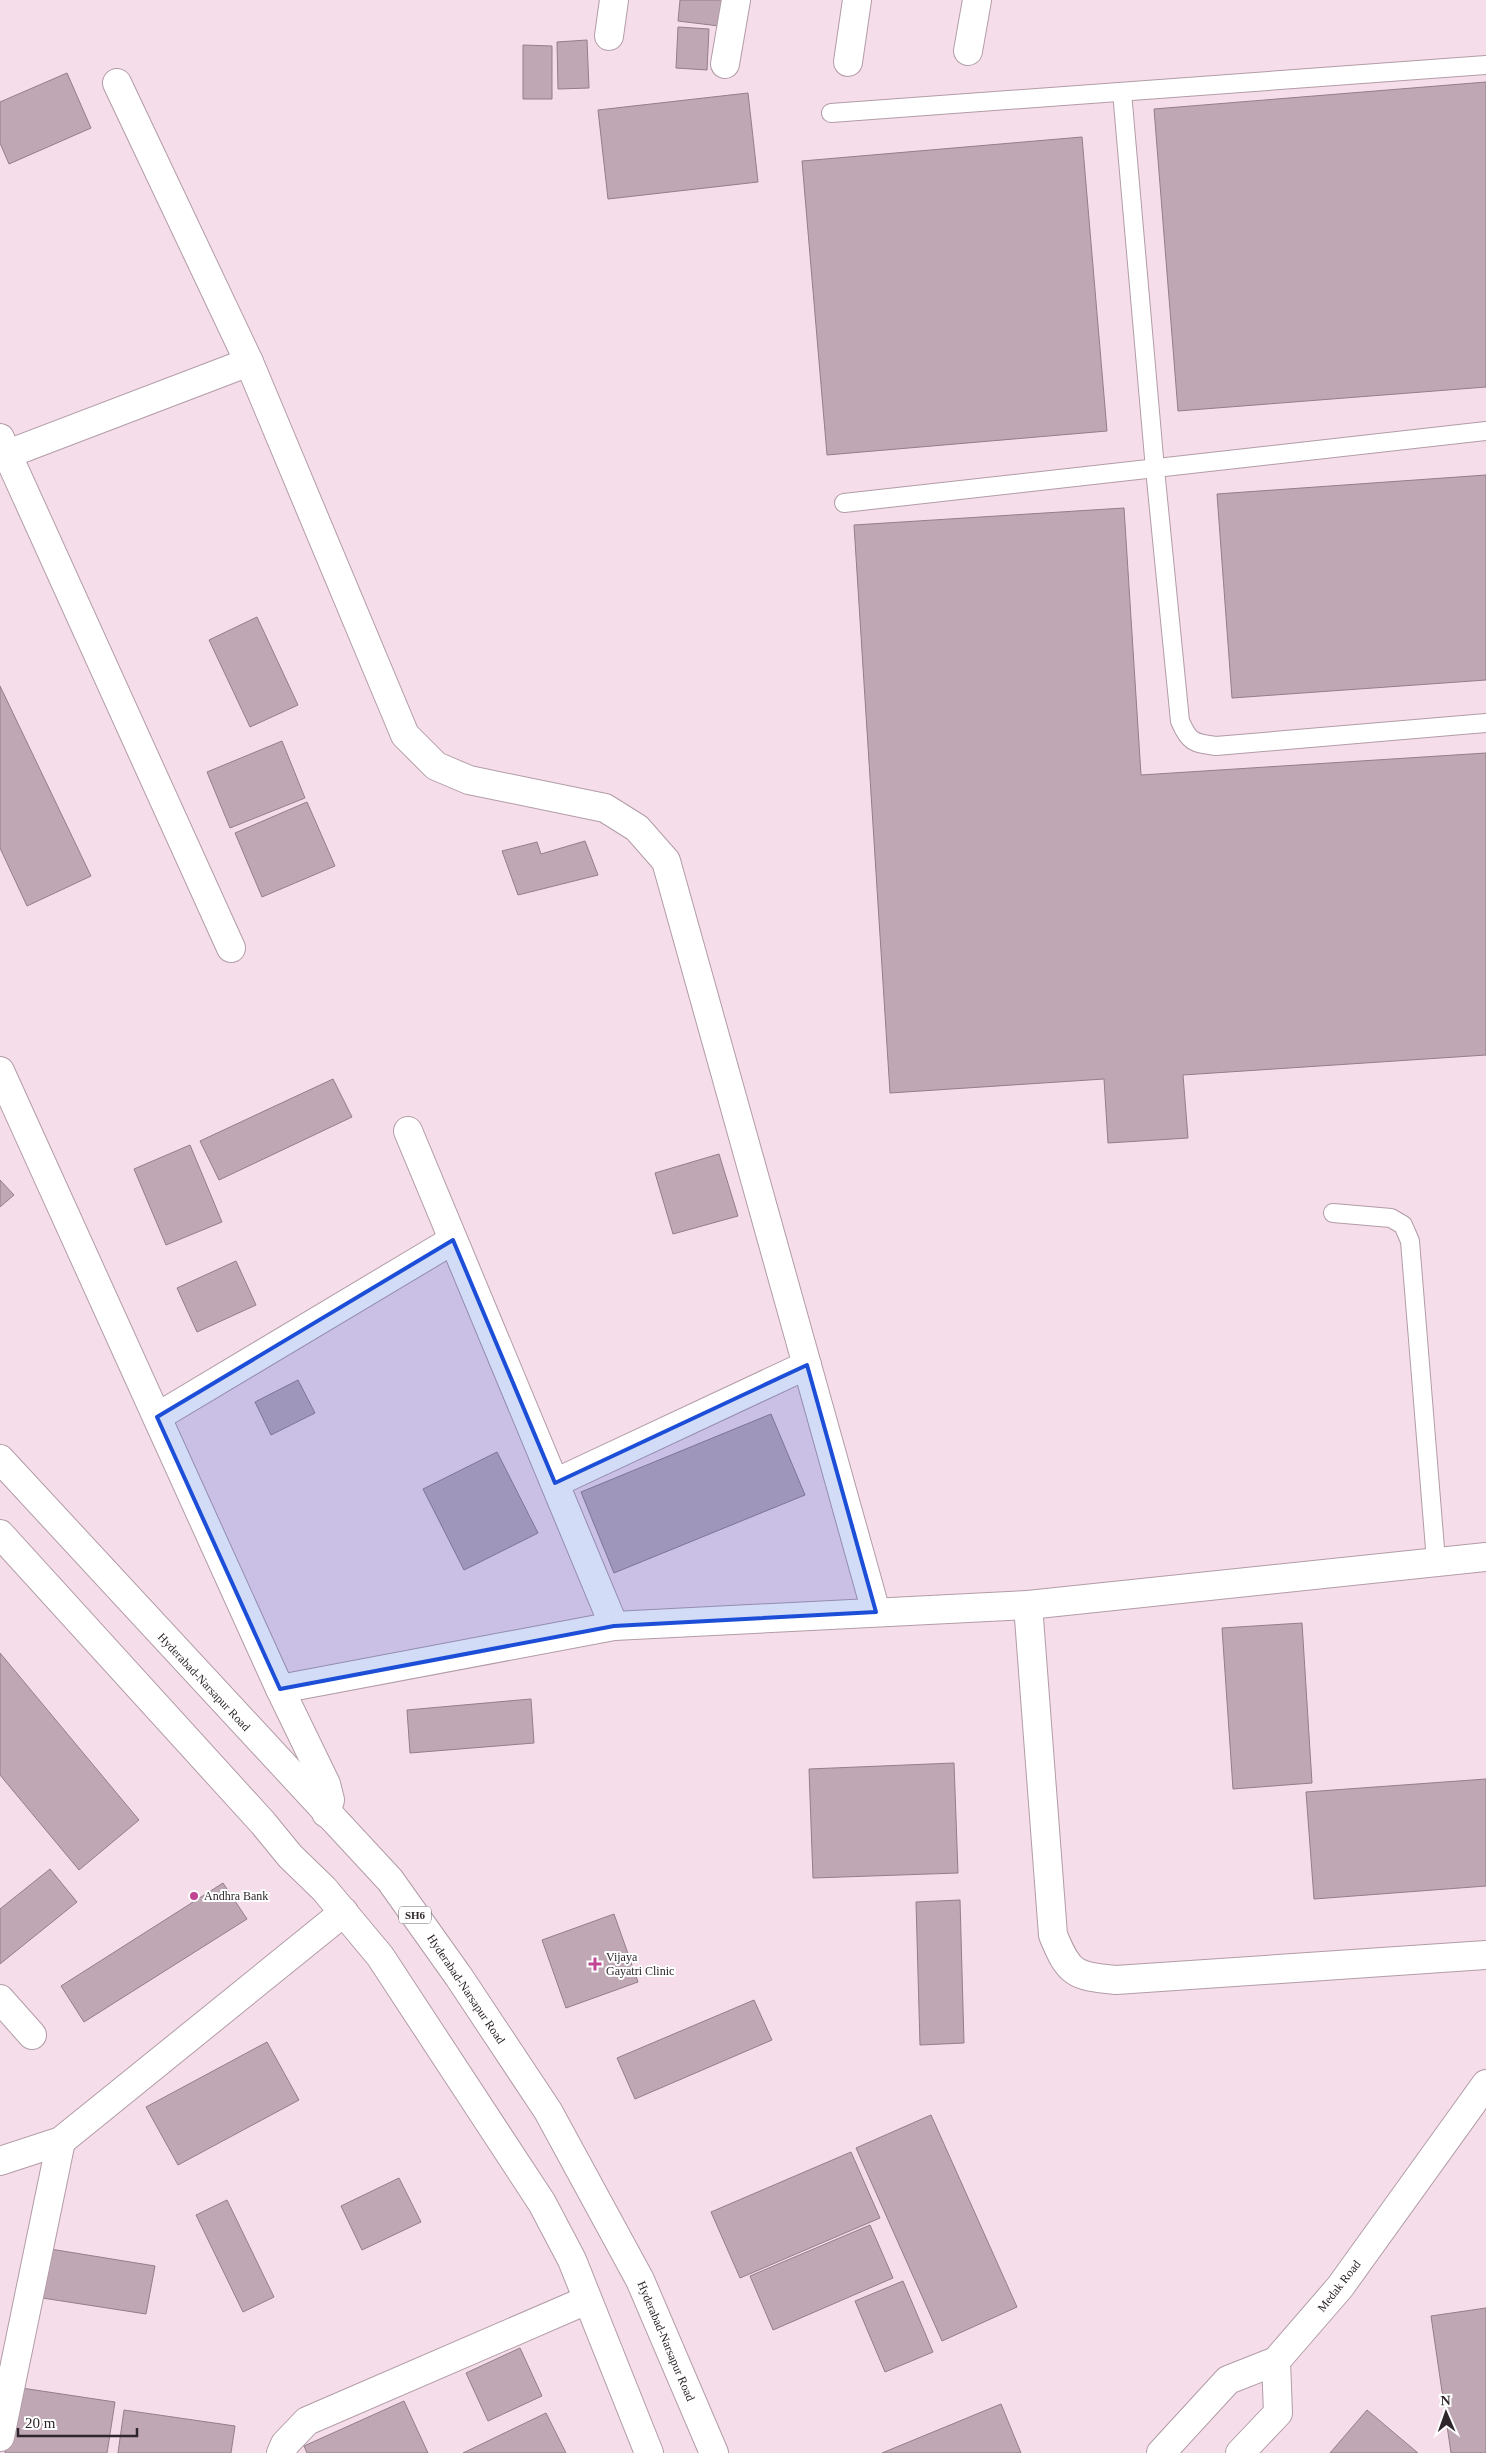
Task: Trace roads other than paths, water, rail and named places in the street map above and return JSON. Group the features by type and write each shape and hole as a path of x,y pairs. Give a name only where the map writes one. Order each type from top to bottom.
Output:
{"street":[{"path":"609,36 614,0"},
{"path":"725,64 736,0"},
{"path":"848,62 857,0"},
{"path":"968,51 977,0"},
{"path":"117,82 249,362 405,735 436,766 469,780 605,808 637,828 666,861 876,1612"},
{"path":"231,948 2,450 249,362"},
{"path":"0,1071 280,1689 326,1784 330,1800 326,1813"},
{"path":"408,1131 614,1626"},
{"path":"157,1417 453,1240"},
{"path":"554,1484 807,1365"},
{"name":"Hyderabad-Narsapur Road","path":"0,1459 390,1880 459,1977 548,2111 640,2280 714,2453"},
{"path":"0,1534 263,1823 290,1856 344,1912 380,1956 542,2202 572,2260 649,2453"},
{"path":"280,1689 614,1626 1028,1605 1486,1556"},
{"path":"1028,1605 1052,1935 1064,1962 1086,1977 1116,1980 1486,1955"},
{"path":"0,2161 60,2141 344,1912"},
{"path":"0,1999 32,2035"},
{"name":"Medak Road","path":"1161,2453 1228,2380 1276,2361 1340,2287 1486,2084"},
{"path":"0,2437 60,2141"},
{"path":"281,2453 285,2444 307,2421 588,2300"},
{"path":"1240,2453 1278,2413 1276,2361"}],"lane":[{"path":"831,113 1486,65"},
{"path":"1122,92 1155,469 1180,721 1187,737 1197,744 1216,746 1486,723"},
{"path":"844,503 1486,431"},
{"path":"1333,1213 1391,1218 1403,1225 1410,1241 1436,1561"}],"place":[{"name":"Andhra Bank","path":"194,1896"},
{"name":"Vijaya Gayatri Clinic","path":"595,1964"}]}
